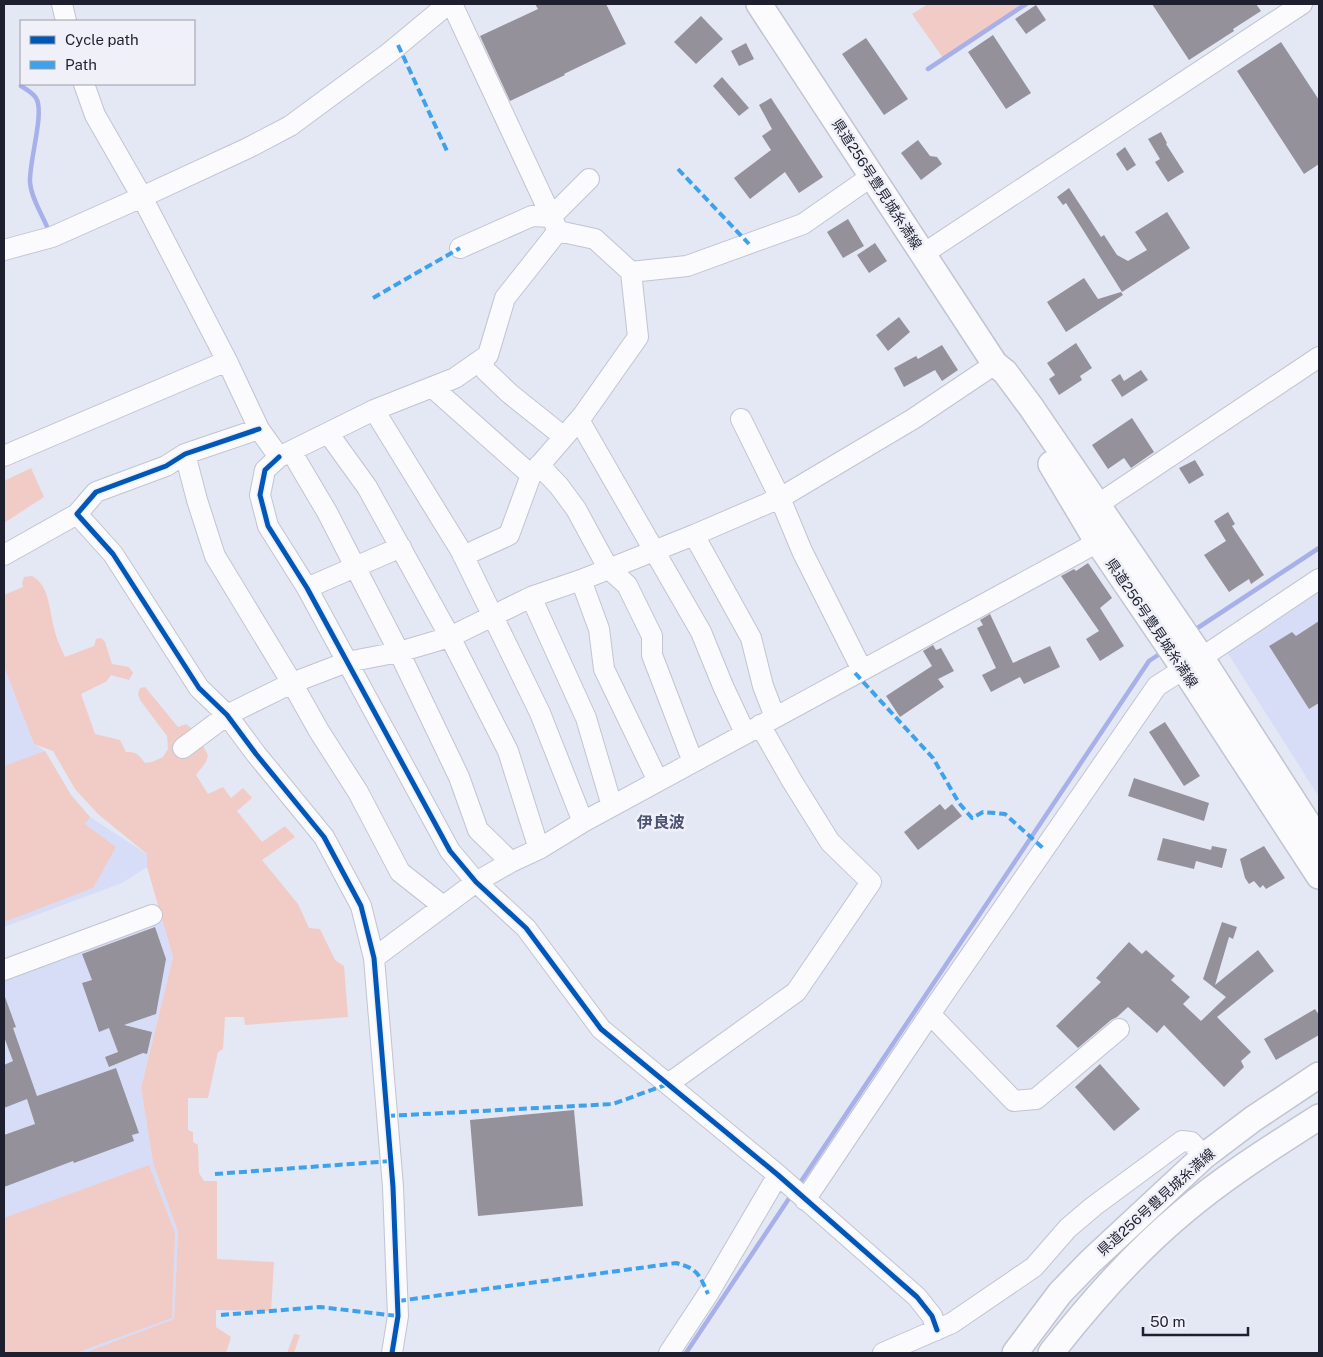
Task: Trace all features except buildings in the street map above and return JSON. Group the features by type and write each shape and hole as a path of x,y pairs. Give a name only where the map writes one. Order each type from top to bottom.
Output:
{"main road":[{"name":"県道256号豊見城糸満線","path":"759,4 995,364 1005,372 1031,406 1097,505 1107,536"},
{"name":"県道256号豊見城糸満線","path":"995,364 998,376 1173,635 1319,841"},
{"name":"県道256号豊見城糸満線","path":"1190,660 1319,876"},
{"name":"県道256号豊見城糸満線","path":"1015,1353 1060,1293 1084,1268 1204,1156 1253,1119 1319,1075"},
{"name":"県道256号豊見城糸満線","path":"1051,1353 1113,1280 1152,1240 1181,1214 1271,1148 1319,1117"}],"street":[{"path":"62,4 66,20"},
{"path":"4,250 52,237 248,148 290,126 389,54 450,4 554,224"},
{"path":"923,254 1302,4"},
{"path":"84,85 96,115 142,197 227,361 259,429 285,454 327,512 399,652 459,777 478,830 511,862"},
{"path":"631,272 687,266 803,224 872,176"},
{"path":"589,179 554,224 505,298 488,355 455,378 374,410 285,454 264,470 260,495 268,526 307,588 450,851 476,882 526,928 601,1029 778,1175 918,1297 932,1316 938,1330"},
{"path":"460,248 532,216 595,239 631,272 638,337 579,420 535,470 509,535 463,556"},
{"path":"1097,505 1319,357"},
{"path":"481,360 486,371 503,388 564,437"},
{"path":"4,456 227,361"},
{"path":"183,748 227,716 292,683 347,662 399,652 450,637 531,597 581,580 780,498 913,418 995,364"},
{"path":"432,387 535,470 559,486 576,509 608,568 627,585 652,636 652,654 693,762"},
{"path":"374,410 463,556 540,713 583,822"},
{"path":"741,419 780,498 802,551 862,670"},
{"path":"579,420 701,632 723,686 760,725 792,782 830,842 871,882 796,992 668,1084"},
{"path":"4,555 77,514 96,492 166,466 185,454 259,429"},
{"path":"328,433 367,487 401,547 450,637 508,751 539,848"},
{"path":"185,454 215,556 319,731 358,792 400,872 443,906"},
{"path":"77,514 113,554 200,688 227,716 324,838 361,906 374,958 393,1187 398,1316 392,1353"},
{"path":"694,535 751,638 763,686 760,725"},
{"path":"374,958 476,882 1107,536"},
{"path":"307,588 401,547"},
{"path":"805,1200 930,1014 1157,686 1190,660 1319,579"},
{"path":"581,580 599,629 604,669 658,781"},
{"path":"531,597 586,718 612,806"},
{"path":"4,970 152,915"},
{"path":"930,1014 1014,1101 1036,1099 1119,1029"},
{"path":"883,1353 952,1323 1034,1267 1068,1228 1094,1206 1182,1141 1191,1142 1204,1156"},
{"path":"669,1353 708,1294 778,1175"}],"shaded area":[{"path":"928,4 1024,4 943,58 912,14"},
{"path":"31,468 44,497 4,523 4,481"},
{"path":"32,576 38,580 46,592 56,635 65,657 94,646 96,639 101,638 105,642 112,664 129,667 133,673 129,680 111,675 107,681 81,694 95,734 120,740 126,752 137,754 145,763 163,757 168,749 167,736 140,700 138,694 140,688 145,687 178,727 186,724 195,731 208,755 206,762 196,775 208,794 223,787 231,798 243,788 252,798 237,811 262,842 285,826 295,837 262,860 298,904 309,928 320,929 335,960 344,966 348,1017 245,1025 244,1017 225,1017 223,1049 218,1052 208,1098 188,1098 188,1130 193,1132 193,1142 198,1145 199,1173 204,1181 217,1181 217,1259 274,1262 271,1311 216,1310 216,1327 231,1337 226,1353 84,1353 174,1319 178,1232 153,1163 141,1088 173,957 147,867 147,854 98,814 75,789 53,751 34,744 4,667 4,595 23,587 24,577"},
{"path":"1319,591 1319,797 1227,652"},
{"path":"4,667 34,744 45,751 71,795 90,817 147,854 147,867 122,883 4,927"},
{"path":"45,751 71,795 90,817 85,824 116,847 93,888 4,922 4,766"},
{"path":"159,907 173,957 141,1088 153,1163 178,1232 174,1320 84,1353 4,1353 4,964"},
{"path":"149,1165 175,1233 172,1318 76,1353 4,1353 4,1218"},
{"path":"294,1334 300,1335 294,1353 287,1353"}],"waterway":[{"path":"928,69 1026,4"},
{"path":"21,86 35,96 38,105 38,125 30,182 35,200 48,229"},
{"path":"1193,631 1319,548"},
{"path":"798,1186 1149,661 1164,651"},
{"path":"686,1353 792,1194"}],"marked path":[{"path":"398,45 447,151"},
{"path":"678,169 749,244"},
{"path":"373,298 460,248"},
{"path":"855,673 933,758 959,803 972,818 983,812 1005,814 1044,849"},
{"path":"387,1116 613,1104 668,1084"},
{"path":"215,1174 391,1161"},
{"path":"398,1301 676,1263 697,1273 708,1294"},
{"path":"221,1315 320,1307 398,1316"}],"cycle path":[{"path":"259,429 185,454 166,466 96,492 77,514 113,554 199,688 227,715 256,754 324,837 361,906 374,958 393,1187 398,1316 392,1353"},
{"path":"279,457 265,470 260,495 268,526 307,588 450,851 476,882 526,928 601,1029 778,1175 917,1297 932,1316 937,1330"}],"district":[{"name":"伊良波","path":"661,822"}]}
